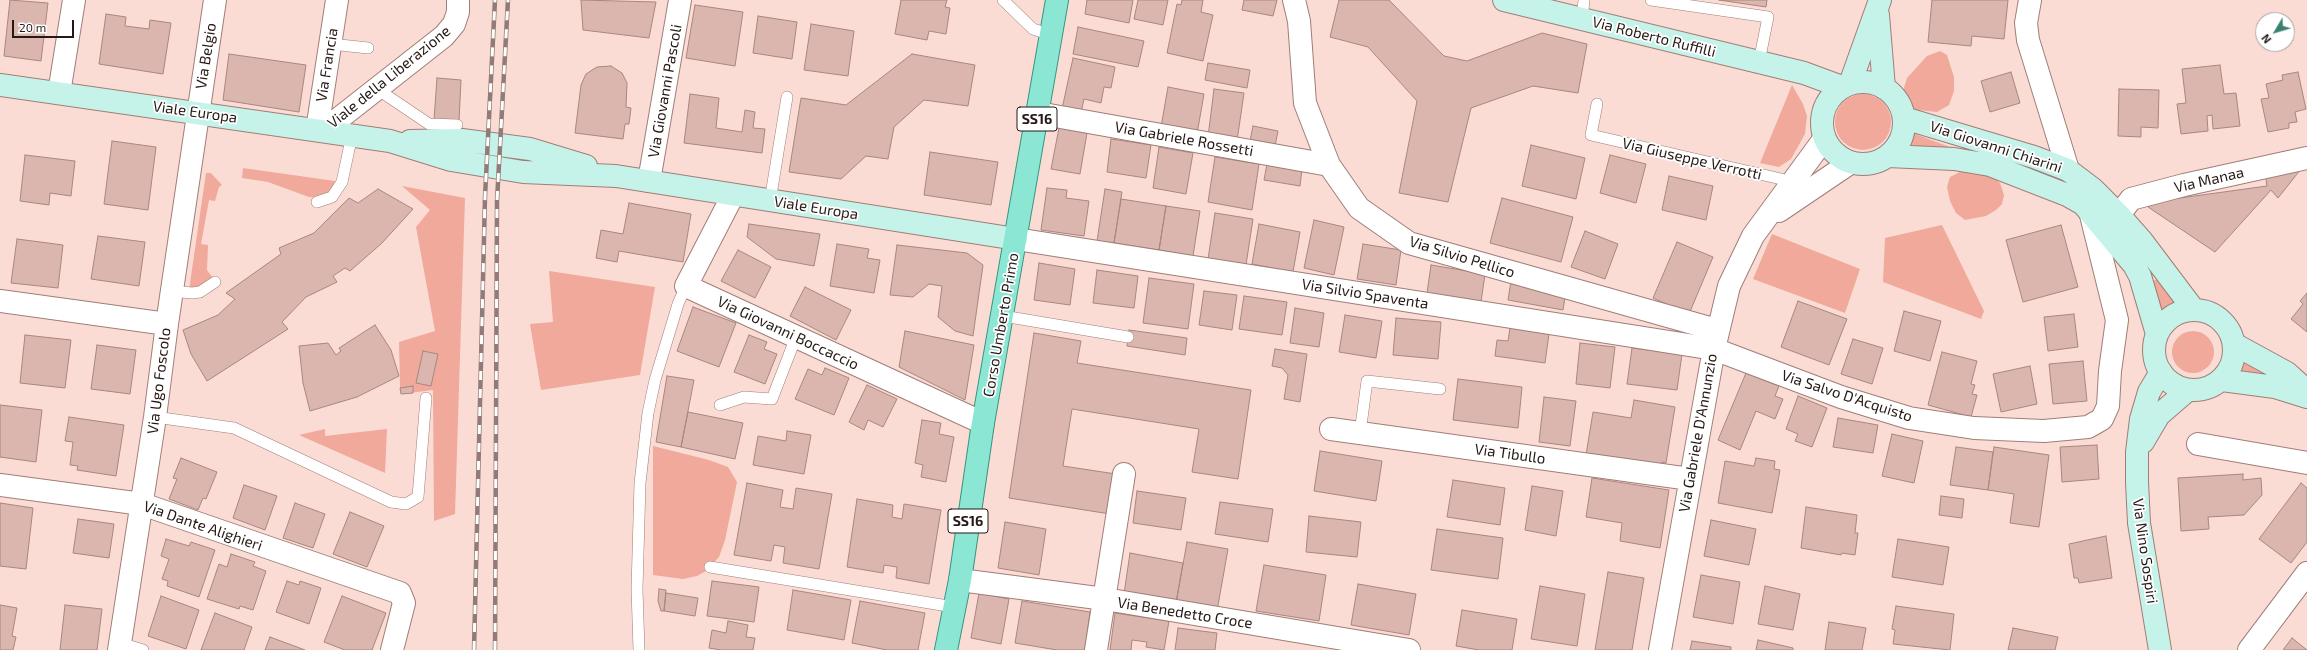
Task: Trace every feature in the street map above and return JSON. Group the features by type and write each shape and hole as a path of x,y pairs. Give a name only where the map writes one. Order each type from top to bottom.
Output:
{"main road":[{"name":"Corso Umberto Primo","path":"946,650 960,580 983,423 1057,0"}],"street":[{"path":"59,92 74,0"},
{"name":"Via Belgio","path":"197,113 215,0"},
{"name":"Via Francia","path":"320,131 337,0"},
{"name":"Viale della Liberazione","path":"320,131 444,36 454,24 458,12 458,0"},
{"name":"Via Giovanni Pascoli","path":"649,181 680,0"},
{"name":"Via Silvio Pellico","path":"1294,0 1299,21 1305,103 1329,165 1359,208 1409,243 1715,340"},
{"name":"Via Roberto Ruffilli","path":"1504,0 1583,10 1760,62 1804,73 1840,90"},
{"path":"2030,0 2026,32 2068,170"},
{"path":"1878,4 1884,88"},
{"path":"1840,90 1874,83 1884,88 1894,96 1901,106 1904,118 1904,132 1898,146 1888,156 1876,163 1863,165 1850,163 1839,158 1824,139 1821,126 1823,112 1840,90 1878,4"},
{"name":"Viale Europa","path":"0,85 59,92 390,141 462,140 530,149 616,176 1016,239"},
{"name":"Via Ugo Foscolo","path":"120,646 155,417 197,113"},
{"name":"Via Gabriele Rossetti","path":"1038,113 1329,165"},
{"name":"Via Giovanni Chiarini","path":"1904,118 2034,157 2068,170 2093,189 2119,215 2194,310"},
{"path":"2034,157 2046,149 2052,120"},
{"path":"1760,224 1794,182 1824,139"},
{"name":"Via Giovanni Chiarini","path":"1888,156 1954,159 1990,165 2068,195 2083,204 2134,265 2142,282 2157,334"},
{"name":"Via Manaa","path":"2119,215 2131,199 2184,185 2307,158"},
{"path":"1760,224 1850,163"},
{"path":"686,286 733,195"},
{"name":"Via Salvo D'Acquisto","path":"1715,340 1861,404 1934,423 1974,428 2044,431 2088,427 2102,419 2108,406 2110,371 2117,320 2090,211"},
{"name":"Via Gabriele D'Annunzio","path":"1660,650 1715,340 1735,270 1760,224"},
{"name":"Via Silvio Spaventa","path":"1016,239 1715,340"},
{"name":"Via Giovanni Boccaccio","path":"686,286 983,423"},
{"path":"0,301 167,324"},
{"path":"2137,452 2159,415 2188,390 2212,386 2222,380 2230,369 2234,356 2232,335 2223,322 2210,313 2194,310 2176,314 2168,319 2157,334 2154,354 2161,372 2168,380 2188,390"},
{"path":"2234,344 2287,373 2307,391"},
{"name":"Via Nino Sospiri","path":"2160,650 2140,523 2137,452 2141,419 2149,392 2161,372"},
{"path":"2222,380 2275,387 2307,397"},
{"name":"Via Tibullo","path":"1331,429 1690,479"},
{"path":"2198,444 2307,463"},
{"path":"1096,650 1124,474"},
{"name":"Via Dante Alighieri","path":"0,485 142,504 400,593 404,603 392,650"},
{"path":"2249,650 2307,573"},
{"name":"Via Benedetto Croce","path":"960,580 1105,599 1409,650"}],"lane":[{"path":"1651,0 1768,17 1760,62"},
{"path":"1002,1 1032,29 1052,34"},
{"path":"331,44 368,48"},
{"path":"377,88 429,124 457,125"},
{"path":"770,201 787,97"},
{"name":"Via Giuseppe Verrotti","path":"1597,104 1591,135 1794,182"},
{"path":"317,202 332,197 342,182 352,135"},
{"path":"172,291 200,292 215,282"},
{"path":"639,650 637,589 640,483 647,421 654,380 678,304 686,286"},
{"path":"1002,316 1128,337"},
{"path":"720,405 744,396 772,399 796,337"},
{"path":"1360,433 1367,381 1440,389"},
{"path":"155,417 234,428 391,502 406,504 418,497 426,398"},
{"path":"710,567 954,607"},
{"path":"120,646 143,650"}],"shaded area":[{"path":"1940,51 1947,55 1954,77 1954,91 1949,105 1937,112 1909,109 1904,101 1903,91 1907,78 1927,56"},
{"path":"1792,85 1803,104 1807,116 1805,134 1791,159 1779,167 1760,163"},
{"path":"1857,94 1869,94 1879,98 1887,106 1891,116 1891,128 1887,138 1879,146 1869,150 1857,150 1847,146 1839,138 1835,128 1835,116 1839,106 1847,98"},
{"path":"1910,132 1955,149 1904,152"},
{"path":"243,168 335,181 334,186 327,194 319,198 309,197 268,182 242,178"},
{"path":"1964,170 1992,176 2000,183 2004,195 2002,204 1996,210 1986,216 1965,220 1956,213 1950,201 1947,187 1950,177"},
{"path":"206,173 211,173 222,185 219,187 215,201 209,200 201,244 208,245 207,270 213,278 198,288 189,290"},
{"path":"402,186 465,198 455,514 434,521 433,390 401,394 399,342 435,331 416,227 430,210"},
{"path":"1942,225 1984,311 1981,319 1883,282 1885,238"},
{"path":"1772,234 1860,269 1845,313 1753,279"},
{"path":"549,271 655,287 640,375 541,390 530,324 553,322"},
{"path":"2158,279 2181,303 2163,313 2153,281"},
{"path":"2189,331 2197,331 2205,334 2211,340 2214,352 2211,364 2205,370 2197,373 2189,373 2181,370 2175,364 2172,356 2172,348 2175,340 2181,334"},
{"path":"2242,362 2273,374 2282,383 2239,373"},
{"path":"325,429 325,436 387,429 385,473 299,435"},
{"path":"653,446 709,460 728,467 737,482 725,540 719,557 706,571 697,576 683,579 653,575"}],"building":[{"path":"10,0 48,3 41,61 4,56"},
{"path":"581,0 656,2 649,38 583,30"},
{"path":"901,0 947,0 945,7 950,8 946,34 929,31 927,40 895,34"},
{"path":"1087,0 1133,0 1129,23 1085,14"},
{"path":"1138,0 1168,0 1163,25 1134,19"},
{"path":"1182,0 1203,0 1201,12 1213,15 1203,61 1167,53 1177,4 1181,5"},
{"path":"1244,0 1277,0 1273,16 1242,10"},
{"path":"1339,0 1389,0 1444,56 1467,61 1542,33 1587,44 1578,93 1533,86 1471,108 1448,202 1399,193 1417,101 1368,47 1330,37"},
{"path":"1719,0 1767,0 1766,7"},
{"path":"1932,0 2008,0 2004,39 1972,36 1971,46 1928,42"},
{"path":"695,5 743,12 735,66 686,58"},
{"path":"106,14 126,17 125,26 149,29 150,20 171,23 163,74 99,64"},
{"path":"758,16 797,22 792,59 753,53"},
{"path":"811,24 854,31 848,76 804,70"},
{"path":"1078,27 1144,41 1138,67 1073,54"},
{"path":"229,54 306,65 299,112 223,100"},
{"path":"912,54 975,65 968,106 924,100 894,127 888,159 866,156 841,179 789,172 801,98 846,105"},
{"path":"1073,58 1115,67 1111,88 1104,87 1101,103 1084,99 1081,113 1062,109"},
{"path":"1208,63 1250,70 1247,88 1205,80"},
{"path":"2220,65 2224,94 2236,93 2240,126 2213,129 2212,115 2207,116 2208,131 2181,134 2177,104 2186,103 2182,69"},
{"path":"611,66 622,73 627,83 626,107 631,108 629,124 625,124 623,139 575,133 581,85 586,74 597,67"},
{"path":"2011,72 2020,103 1990,112 1981,81"},
{"path":"2298,72 2306,109 2295,112 2297,122 2289,123 2289,128 2268,132 2261,99 2269,98 2266,84 2283,80 2282,75"},
{"path":"437,78 461,80 459,121 434,120"},
{"path":"1168,87 1204,94 1197,134 1161,127"},
{"path":"1214,89 1244,93 1237,141 1208,137"},
{"path":"2119,89 2159,90 2158,128 2141,127 2141,137 2118,136"},
{"path":"690,94 719,98 716,128 742,132 745,110 755,112 753,128 765,129 762,153 684,143"},
{"path":"1253,126 1278,131 1275,146 1250,141"},
{"path":"1059,128 1087,133 1080,174 1051,169"},
{"path":"1111,139 1151,145 1146,178 1107,172"},
{"path":"112,141 156,147 148,210 104,204"},
{"path":"1531,145 1585,158 1576,199 1522,186"},
{"path":"1159,147 1193,153 1186,194 1153,188"},
{"path":"930,152 998,162 991,205 924,195"},
{"path":"25,155 75,161 71,196 50,193 49,205 20,201"},
{"path":"1610,155 1646,164 1636,203 1600,193"},
{"path":"1215,157 1259,164 1252,210 1208,202"},
{"path":"1267,164 1302,169 1300,186 1264,180"},
{"path":"2301,169 2278,198 2271,190 2215,252 2148,207 2151,202 2267,186 2265,173"},
{"path":"1669,176 1713,186 1706,220 1662,210"},
{"path":"1047,188 1067,190 1066,198 1089,201 1084,236 1041,230"},
{"path":"378,189 413,209 382,243 350,271 345,268 333,276 337,282 306,297 282,322 288,329 207,381 191,354 183,330 218,315 235,299 226,293 281,254 279,248 314,233 349,198 358,203"},
{"path":"1105,189 1122,192 1114,243 1097,241"},
{"path":"1502,198 1573,217 1561,262 1490,243"},
{"path":"1121,199 1166,206 1159,250 1114,243"},
{"path":"629,203 691,214 683,262 619,251 617,262 596,258 601,230 623,234"},
{"path":"1166,206 1200,211 1193,256 1159,250"},
{"path":"1215,213 1253,219 1246,265 1208,259"},
{"path":"1314,220 1344,227 1334,275 1304,268"},
{"path":"749,224 820,234 814,266 776,259 747,237"},
{"path":"1259,224 1300,232 1293,272 1252,264"},
{"path":"2061,225 2078,287 2023,302 2006,240"},
{"path":"1585,231 1618,244 1605,279 1571,267"},
{"path":"98,236 145,242 139,286 91,279"},
{"path":"17,239 63,245 58,288 11,283"},
{"path":"1677,242 1713,257 1689,314 1653,298"},
{"path":"837,244 869,249 867,258 880,260 874,293 830,286"},
{"path":"1363,244 1401,250 1396,285 1357,279"},
{"path":"897,245 967,253 983,265 973,336 955,331 938,317 942,286 929,284 913,297 890,295"},
{"path":"738,250 771,267 755,298 721,281"},
{"path":"1039,263 1075,269 1070,305 1034,300"},
{"path":"1431,265 1485,274 1481,302 1427,293"},
{"path":"1097,270 1138,276 1134,308 1093,303"},
{"path":"1149,278 1194,284 1188,329 1143,323"},
{"path":"1511,281 1566,291 1563,310 1508,300"},
{"path":"805,287 851,310 836,340 790,316"},
{"path":"1204,291 1237,295 1232,330 1199,325"},
{"path":"2307,293 2307,332 2291,319 2303,304 2300,301"},
{"path":"1244,296 1287,302 1282,335 1239,329"},
{"path":"1798,301 1847,319 1829,365 1781,347"},
{"path":"693,307 736,323 719,367 677,351"},
{"path":"1295,308 1324,313 1319,347 1290,343"},
{"path":"1904,311 1941,321 1930,361 1894,351"},
{"path":"2074,314 2078,347 2048,351 2044,317"},
{"path":"1345,315 1382,321 1376,358 1339,352"},
{"path":"1396,318 1441,322 1438,359 1393,355"},
{"path":"375,325 391,350 399,376 357,397 310,411 303,383 299,346 328,343 336,355 341,351 339,348"},
{"path":"1510,328 1549,334 1545,363 1495,356 1497,340 1508,341"},
{"path":"1129,330 1187,338 1185,355 1127,346"},
{"path":"905,331 974,345 965,400 899,367"},
{"path":"1034,333 1081,341 1077,363 1251,390 1238,479 1192,472 1199,429 1072,409 1063,466 1116,474 1110,514 1009,498"},
{"path":"25,335 71,340 65,388 20,383"},
{"path":"749,335 767,342 764,349 777,354 765,384 734,372"},
{"path":"1853,339 1883,348 1872,384 1841,374"},
{"path":"1580,343 1615,347 1610,388 1576,384"},
{"path":"97,345 136,350 130,394 91,389"},
{"path":"1632,348 1682,354 1677,390 1627,384"},
{"path":"1275,349 1307,354 1300,402 1284,399 1288,375 1282,368 1272,366"},
{"path":"423,351 438,354 431,386 416,383"},
{"path":"1942,352 1977,361 1971,384 1975,385 1972,394 1977,395 1971,417 1928,405"},
{"path":"2083,361 2087,401 2053,404 2049,364"},
{"path":"2030,366 2037,404 2001,412 1993,374"},
{"path":"825,368 849,378 834,415 795,399 808,369 822,375"},
{"path":"1746,373 1779,386 1775,396 1783,399 1775,419 1756,411 1740,450 1718,440"},
{"path":"667,376 694,380 681,447 656,442"},
{"path":"1458,379 1522,387 1518,428 1453,420"},
{"path":"867,385 897,399 883,427 868,420 864,430 849,422"},
{"path":"413,386 413,393 401,394 400,388"},
{"path":"1798,396 1827,408 1812,447 1795,441 1798,434 1786,429"},
{"path":"1544,397 1576,401 1570,446 1539,442"},
{"path":"1634,400 1675,407 1666,463 1662,462 1661,468 1586,455 1593,412 1631,418"},
{"path":"0,405 42,410 36,462 0,457"},
{"path":"688,412 743,423 735,459 681,447"},
{"path":"69,417 124,425 116,476 77,470 78,466 70,465 73,442 65,441"},
{"path":"1838,418 1878,425 1873,453 1833,447"},
{"path":"922,420 941,423 939,434 954,437 946,482 921,477 923,465 915,463"},
{"path":"787,431 811,435 804,474 753,465 758,436 786,441"},
{"path":"1892,434 1923,441 1914,483 1882,476"},
{"path":"2097,445 2099,479 2062,482 2060,447"},
{"path":"1956,447 1993,452 1988,490 1950,485"},
{"path":"1994,447 2049,455 2039,527 2010,523 2014,494 1988,490"},
{"path":"1320,451 1382,461 1376,501 1314,491"},
{"path":"181,458 217,472 206,499 203,498 198,510 169,499 177,479 173,478"},
{"path":"1756,458 1775,461 1774,469 1780,470 1772,513 1718,503 1725,461 1754,466"},
{"path":"2243,474 2243,480 2261,478 2262,495 2244,515 2208,517 2209,529 2181,531 2178,478"},
{"path":"1592,478 1669,490 1660,548 1620,541 1622,523 1586,517"},
{"path":"1453,480 1505,488 1500,525 1447,517"},
{"path":"747,483 783,490 780,507 793,509 796,488 832,494 819,569 783,563 785,547 774,545 771,561 734,555"},
{"path":"2301,483 2307,488 2307,542 2291,563 2259,539"},
{"path":"244,485 277,496 265,530 233,518"},
{"path":"1532,486 1563,491 1556,536 1525,530"},
{"path":"1137,491 1186,498 1181,530 1133,523"},
{"path":"1941,496 1964,499 1962,518 1939,515"},
{"path":"857,499 893,505 892,517 902,519 904,504 941,510 929,584 896,578 897,567 884,565 883,573 847,567"},
{"path":"1220,502 1273,509 1268,542 1215,534"},
{"path":"0,503 33,508 26,569 0,566"},
{"path":"295,503 325,514 313,548 283,538"},
{"path":"1806,507 1857,515 1855,533 1858,533 1855,555 1842,553 1841,555 1801,548"},
{"path":"350,512 384,526 367,567 333,554"},
{"path":"1309,516 1361,522 1357,557 1306,552"},
{"path":"78,519 114,524 109,558 73,553"},
{"path":"1711,520 1756,529 1749,565 1704,556"},
{"path":"1005,522 1046,529 1039,575 998,568"},
{"path":"1437,529 1503,538 1498,579 1431,570"},
{"path":"2106,536 2112,578 2079,583 2078,578 2074,578 2069,544"},
{"path":"166,539 189,546 191,542 215,550 199,597 167,586 168,581 162,579 169,559 161,556"},
{"path":"1898,539 1949,547 1943,585 1892,577"},
{"path":"1187,542 1228,549 1217,611 1176,603"},
{"path":"1130,553 1183,563 1176,603 1124,594"},
{"path":"231,554 255,562 253,566 266,571 253,610 240,606 239,609 207,599 219,564 227,567"},
{"path":"1264,565 1326,575 1319,621 1256,611"},
{"path":"1608,572 1644,578 1632,650 1595,650"},
{"path":"1701,575 1740,582 1733,624 1693,617"},
{"path":"287,581 299,585 300,581 321,588 309,624 276,612"},
{"path":"712,581 759,587 754,622 707,616"},
{"path":"1358,584 1416,594 1409,635 1351,625"},
{"path":"1540,586 1585,594 1577,646 1531,639"},
{"path":"1765,586 1800,594 1793,630 1758,624"},
{"path":"659,589 666,590 664,611 661,611 658,601"},
{"path":"793,590 851,600 844,640 787,630"},
{"path":"666,593 698,598 695,616 664,611"},
{"path":"979,593 1009,599 1001,644 971,638"},
{"path":"161,596 199,610 186,649 148,636"},
{"path":"342,596 386,613 372,650 345,650 324,642"},
{"path":"860,601 925,613 918,650 887,650 852,643"},
{"path":"1022,601 1090,612 1085,650 1057,650 1015,643"},
{"path":"0,605 17,608 12,636 16,637 13,650 0,650"},
{"path":"65,605 102,609 97,650 60,650"},
{"path":"1896,606 1954,614 1950,650 1893,644 1895,630 1892,629"},
{"path":"1462,610 1517,619 1512,650 1479,650 1456,646"},
{"path":"215,613 252,627 244,650 201,650"},
{"path":"1115,613 1169,621 1164,650 1146,647 1147,642 1132,640 1131,650 1110,650"},
{"path":"728,621 748,625 746,637 755,638 753,650 721,650 709,648 712,630 726,633"},
{"path":"1829,622 1866,628 1862,650 1825,650"},
{"path":"1178,628 1217,633 1215,650 1175,650"},
{"path":"2013,628 2058,637 2055,650 2008,650"},
{"path":"270,637 305,650 265,650"},
{"path":"2292,638 2307,650 2283,650"},
{"path":"1758,640 1793,648 1793,650 1756,650"},
{"path":"1692,641 1731,647 1731,650 1690,650"}],"railway":[{"path":"474,650 485,197 495,0"},
{"path":"495,650 497,201 508,0"}]}
